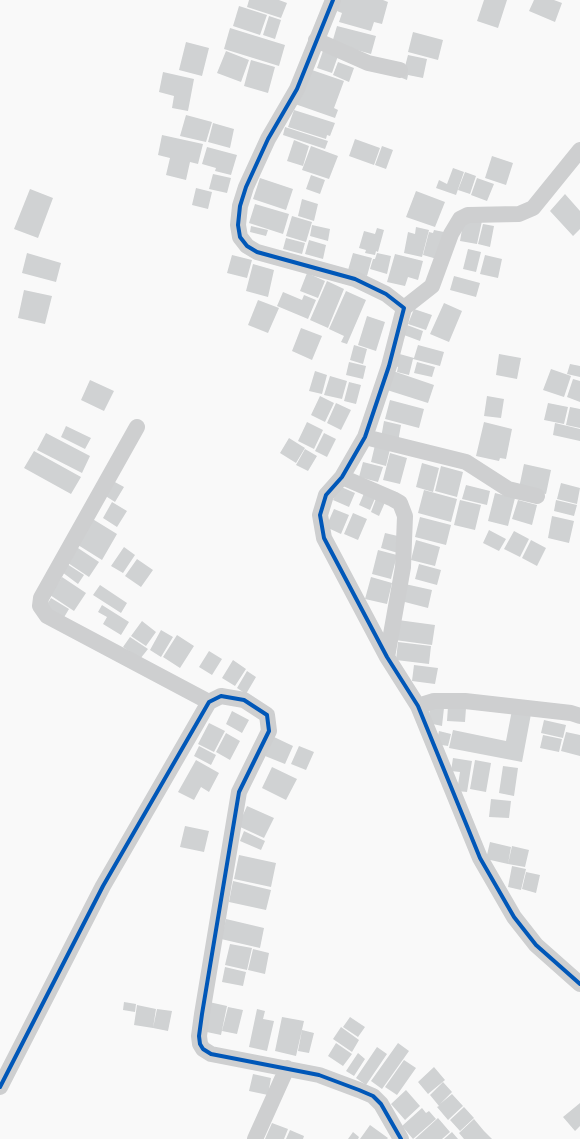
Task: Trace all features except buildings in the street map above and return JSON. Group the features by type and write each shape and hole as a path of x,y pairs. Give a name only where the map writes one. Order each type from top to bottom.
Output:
{"street":[{"path":"334,0 316,40 297,89 268,139 246,187 240,206 238,225 240,237 247,246 257,252 355,279 386,294 404,308"},
{"path":"316,40 368,62 400,70"},
{"path":"580,150 533,208 519,214 468,216 460,219 451,234 432,286 404,308 389,366 365,437 342,477 326,496 320,516 324,538 387,657 418,706 480,858 514,917 536,945 580,984"},
{"path":"137,427 41,598 40,606 46,616 208,702"},
{"path":"365,437 466,462 508,489 537,496"},
{"path":"342,477 400,503 405,516 403,567 387,657"},
{"path":"0,1087 103,886 208,702 221,696 244,700 267,715 269,731 239,792 202,1014 199,1036 200,1044 203,1049 211,1054 319,1075 373,1096 381,1104 401,1139"},
{"path":"418,706 434,701 465,701 577,711"},
{"path":"255,1139 287,1068"}],"cycle path":[{"path":"333,0 297,89 268,139 246,187 240,206 238,225 240,237 247,246 257,252 355,279 386,294 404,308 389,366 365,437 342,477 326,495 320,515 324,538 387,657 418,706 480,858 514,917 536,945 580,984"},
{"path":"0,1087 103,886 209,702 221,696 244,700 267,715 269,731 239,792 202,1014 199,1036 200,1044 203,1049 211,1054 319,1075 373,1096 381,1104 401,1139"}]}
